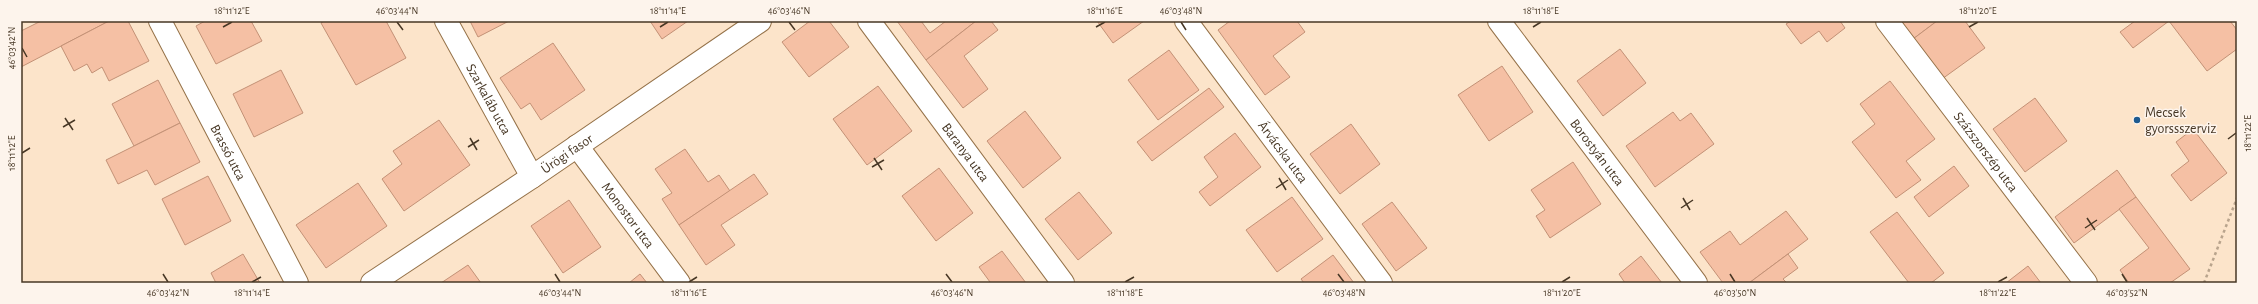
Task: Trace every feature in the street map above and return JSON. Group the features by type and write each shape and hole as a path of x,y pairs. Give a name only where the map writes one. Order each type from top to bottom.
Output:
{"street":[{"name":"Brassó utca","path":"160,21 297,283"},
{"name":"Szarkaláb utca","path":"446,21 532,177"},
{"name":"Ürögi fasor","path":"372,283 532,177 760,21"},
{"name":"Baranya utca","path":"869,21 1063,283"},
{"name":"Árvácska utca","path":"1186,21 1381,283"},
{"name":"Borostyán utca","path":"1499,21 1696,283"},
{"name":"Százszorszép utca","path":"1886,21 2086,283"},
{"name":"Monostor utca","path":"577,146 679,283"}],"path":[{"path":"2204,283 2237,198"}],"building":[{"path":"41,21 109,21 21,67 21,31"},
{"path":"109,21 128,21 149,61 109,81 102,67 92,73 87,64 74,71 61,46"},
{"path":"205,21 251,21 262,41 216,64 196,26"},
{"path":"324,21 386,21 406,58 356,85 321,23"},
{"path":"470,21 509,21 478,37"},
{"path":"650,21 688,21 662,39"},
{"path":"810,21 829,21 849,47 809,77 782,42"},
{"path":"897,21 921,21 930,33 946,21 976,21 926,60"},
{"path":"976,21 991,21 998,30 964,56 988,89 963,108 926,60"},
{"path":"1097,21 1144,21 1113,43"},
{"path":"1230,21 1297,21 1305,32 1273,56 1290,77 1265,95 1218,30"},
{"path":"1791,21 1840,21 1845,28 1827,42 1819,31 1801,44 1786,24"},
{"path":"1899,21 1937,21 1913,39"},
{"path":"1937,21 1965,21 1985,48 1942,79 1913,39"},
{"path":"2135,21 2169,21 2133,48 2120,32"},
{"path":"2169,21 2230,21 2237,30 2237,49 2207,71"},
{"path":"553,43 585,90 541,120 530,103 521,109 500,78"},
{"path":"1620,49 1646,83 1603,116 1577,81"},
{"path":"1169,50 1199,90 1158,120 1128,80"},
{"path":"1502,66 1533,112 1489,141 1458,95"},
{"path":"281,70 303,113 254,137 233,94"},
{"path":"158,80 180,123 134,146 112,104"},
{"path":"1890,81 1935,139 1906,161 1921,180 1896,198 1852,142 1875,124 1860,104"},
{"path":"878,86 912,131 867,165 833,119"},
{"path":"1209,88 1224,107 1152,161 1137,142"},
{"path":"2035,98 2067,141 2025,172 1993,129"},
{"path":"1025,111 1061,158 1023,188 987,141"},
{"path":"1673,112 1680,121 1691,113 1714,144 1655,187 1626,146"},
{"path":"439,120 470,165 404,211 382,179 402,164 393,151"},
{"path":"180,123 200,162 155,185 147,170 118,184 106,160"},
{"path":"1351,124 1380,164 1340,194 1310,154"},
{"path":"2193,129 2227,173 2191,201 2171,175 2189,161 2176,142"},
{"path":"1235,133 1261,167 1210,206 1199,192 1218,177 1204,157"},
{"path":"685,149 708,182 719,175 730,191 679,225 662,199 672,193 655,169"},
{"path":"1573,162 1601,204 1550,238 1536,216 1545,210 1531,190"},
{"path":"1954,166 1969,186 1929,217 1914,197"},
{"path":"939,168 973,213 936,241 902,196"},
{"path":"2117,170 2136,197 2074,243 2055,217"},
{"path":"754,174 768,194 721,225 735,245 706,265 679,225"},
{"path":"208,176 231,221 185,245 162,199"},
{"path":"358,183 387,226 326,268 296,225"},
{"path":"1079,192 1112,233 1078,260 1045,219"},
{"path":"1292,197 1323,239 1277,272 1246,230"},
{"path":"2136,197 2190,269 2170,283 2129,283 2120,270 2149,248 2119,209"},
{"path":"569,200 601,247 563,273 531,226"},
{"path":"1392,202 1427,248 1396,271 1362,224"},
{"path":"1786,211 1808,239 1749,283 1723,283 1700,252 1730,231 1740,245"},
{"path":"1897,212 1944,273 1931,283 1909,283 1870,232"},
{"path":"1002,251 1026,283 988,283 990,282 979,267"},
{"path":"243,254 260,283 216,283 211,273"},
{"path":"1788,254 1798,268 1783,279 1787,283 1749,283"},
{"path":"1333,255 1354,283 1304,283 1301,279"},
{"path":"1641,256 1662,283 1625,283 1619,274"},
{"path":"468,265 481,283 441,283"},
{"path":"2028,266 2041,283 2006,283"},
{"path":"640,274 647,283 629,283"}],"place":[{"name":"Mecsek gyorssszerviz","path":"2137,120"}]}
